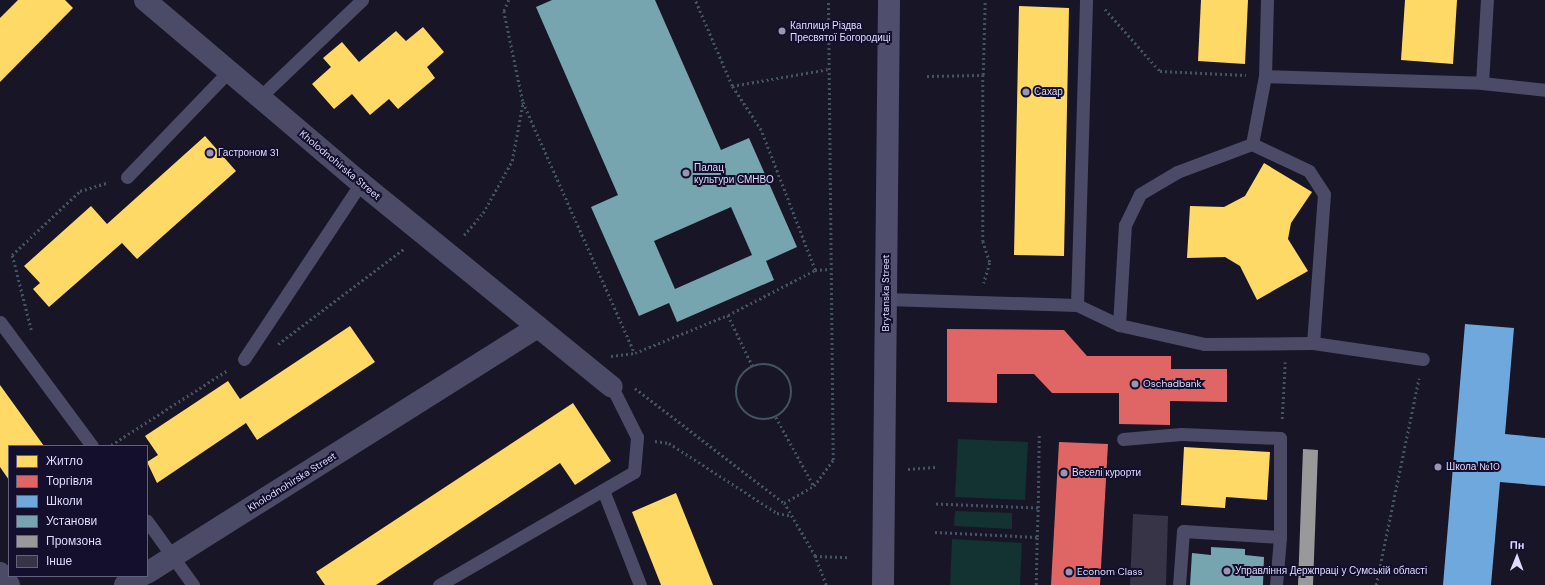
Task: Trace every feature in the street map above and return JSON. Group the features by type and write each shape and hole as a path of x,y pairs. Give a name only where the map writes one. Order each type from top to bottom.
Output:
{"main road":[{"name":"Brytanska Street","path":"883,585 889,0"}],"street":[{"name":"Kholodnohirska Street","path":"145,0 361,183 612,387"},
{"name":"Kholodnohirska Street","path":"148,572 538,326"},
{"path":"0,573 9,585"},
{"path":"125,585 139,577"}],"lane":[{"path":"260,97 362,0"},
{"path":"1077,305 1086,0"},
{"path":"1252,144 1265,76 1268,0"},
{"path":"1482,83 1487,0"},
{"path":"127,177 229,70"},
{"path":"1265,76 1482,83 1545,90"},
{"path":"1119,325 1125,226 1140,194 1177,172 1252,144 1310,171 1324,194 1313,343"},
{"path":"244,359 361,183"},
{"path":"886,299 1077,305 1119,325 1205,344 1313,343 1423,359"},
{"path":"0,322 91,445"},
{"path":"440,585 634,472 637,438 612,387"},
{"path":"1123,438 1181,434 1280,438 1280,537 1276,585"},
{"path":"603,490 640,585"},
{"path":"148,522 193,585"},
{"path":"1179,585 1183,531 1280,537"}],"path":[{"path":"509,0 504,11 523,102 635,353"},
{"path":"695,0 732,86 761,130 815,270"},
{"path":"784,503 814,486 833,460 828,0"},
{"path":"984,285 990,263 983,241 983,76 985,0"},
{"path":"1102,6 1160,71 1265,76"},
{"path":"732,86 828,69"},
{"path":"927,76 983,76"},
{"path":"448,253 483,213 512,161 523,102"},
{"path":"32,332 12,255 80,191 127,177"},
{"path":"578,358 635,353 728,315 815,270 830,269"},
{"path":"728,315 753,366"},
{"path":"1376,585 1423,359"},
{"path":"772,365 787,376 792,394 784,411 776,417 759,419 738,404 736,386 753,366 772,365"},
{"path":"1284,403 1285,369"},
{"path":"658,402 784,503 814,556 826,585"},
{"path":"776,417 814,486"},
{"path":"1036,585 1039,435"},
{"path":"637,438 669,443 777,513 792,516"},
{"path":"885,469 935,467"},
{"path":"935,504 1038,508"},
{"path":"935,532 1037,537"},
{"path":"814,556 848,557"}],"green space":[{"path":"958,439 1028,442 1025,500 955,497"},
{"path":"955,511 1012,513 1012,529 954,526"},
{"path":"952,539 1022,543 1020,585 950,585"}],"building: Житло":[{"path":"18,0 65,0 73,8 0,82 0,18"},
{"path":"1201,0 1248,0 1245,64 1198,61"},
{"path":"1405,0 1457,0 1453,64 1401,60"},
{"path":"1019,6 1069,8 1064,256 1014,255"},
{"path":"423,27 444,52 427,67 435,78 398,109 389,99 370,115 352,94 334,109 312,84 331,67 323,58 342,42 359,62 396,31 406,41"},
{"path":"205,136 236,171 137,259 122,243 49,307 33,289 40,283 24,266 91,206 107,224"},
{"path":"1264,163 1312,192 1291,223 1288,239 1308,271 1257,300 1240,266 1225,257 1187,258 1190,206 1224,207 1245,196"},
{"path":"350,326 375,362 257,440 246,423 157,483 148,461 158,455 145,436 228,381 240,399"},
{"path":"0,385 43,445 8,445 8,479 0,467"},
{"path":"573,403 611,461 575,485 560,463 376,585 325,585 316,572"},
{"path":"1184,447 1270,452 1267,500 1226,497 1225,508 1181,505"},
{"path":"676,493 713,585 661,585 632,512"}],"building: Торгівля":[{"name":"Oschadbank","path":"947,329 1064,330 1087,356 1171,356 1171,369 1227,369 1227,402 1170,401 1170,425 1119,424 1119,393 1052,393 1034,374 997,374 997,403 947,402"},
{"path":"1059,442 1108,444 1100,585 1051,585"}],"building: Школи":[{"path":"1465,324 1514,328 1505,434 1545,438 1545,486 1500,482 1491,585 1443,585"}],"building: Установи":[{"name":"Палац культури СМНВО","path":"552,0 655,0 721,150 749,138 797,247 766,261 774,280 677,322 669,303 639,316 591,207 618,195 536,7","holes":["731,207 752,255 675,289 654,241"]},
{"name":"Управління Держпраці у Сумській області","path":"1211,547 1245,549 1245,555 1264,557 1263,585 1190,585 1192,553 1211,555"}],"building: Промзона":[{"path":"1303,449 1318,450 1313,585 1298,585"}],"building: Інше":[{"path":"1133,514 1168,516 1166,585 1130,585"}],"place":[{"name":"Каплиця Різдва Пресвятої Богородиці","path":"782,31"},
{"name":"Сахар","path":"1026,92"},
{"name":"Гастроном 31","path":"210,153"},
{"name":"Палац культури СМНВО","path":"686,173"},
{"name":"Oschadbank","path":"1135,384"},
{"name":"Школа №10","path":"1438,467"},
{"name":"Веселі курорти","path":"1064,473"},
{"name":"Управління Держпраці у Сумській області","path":"1227,571"},
{"name":"Econom Class","path":"1069,572"}]}
